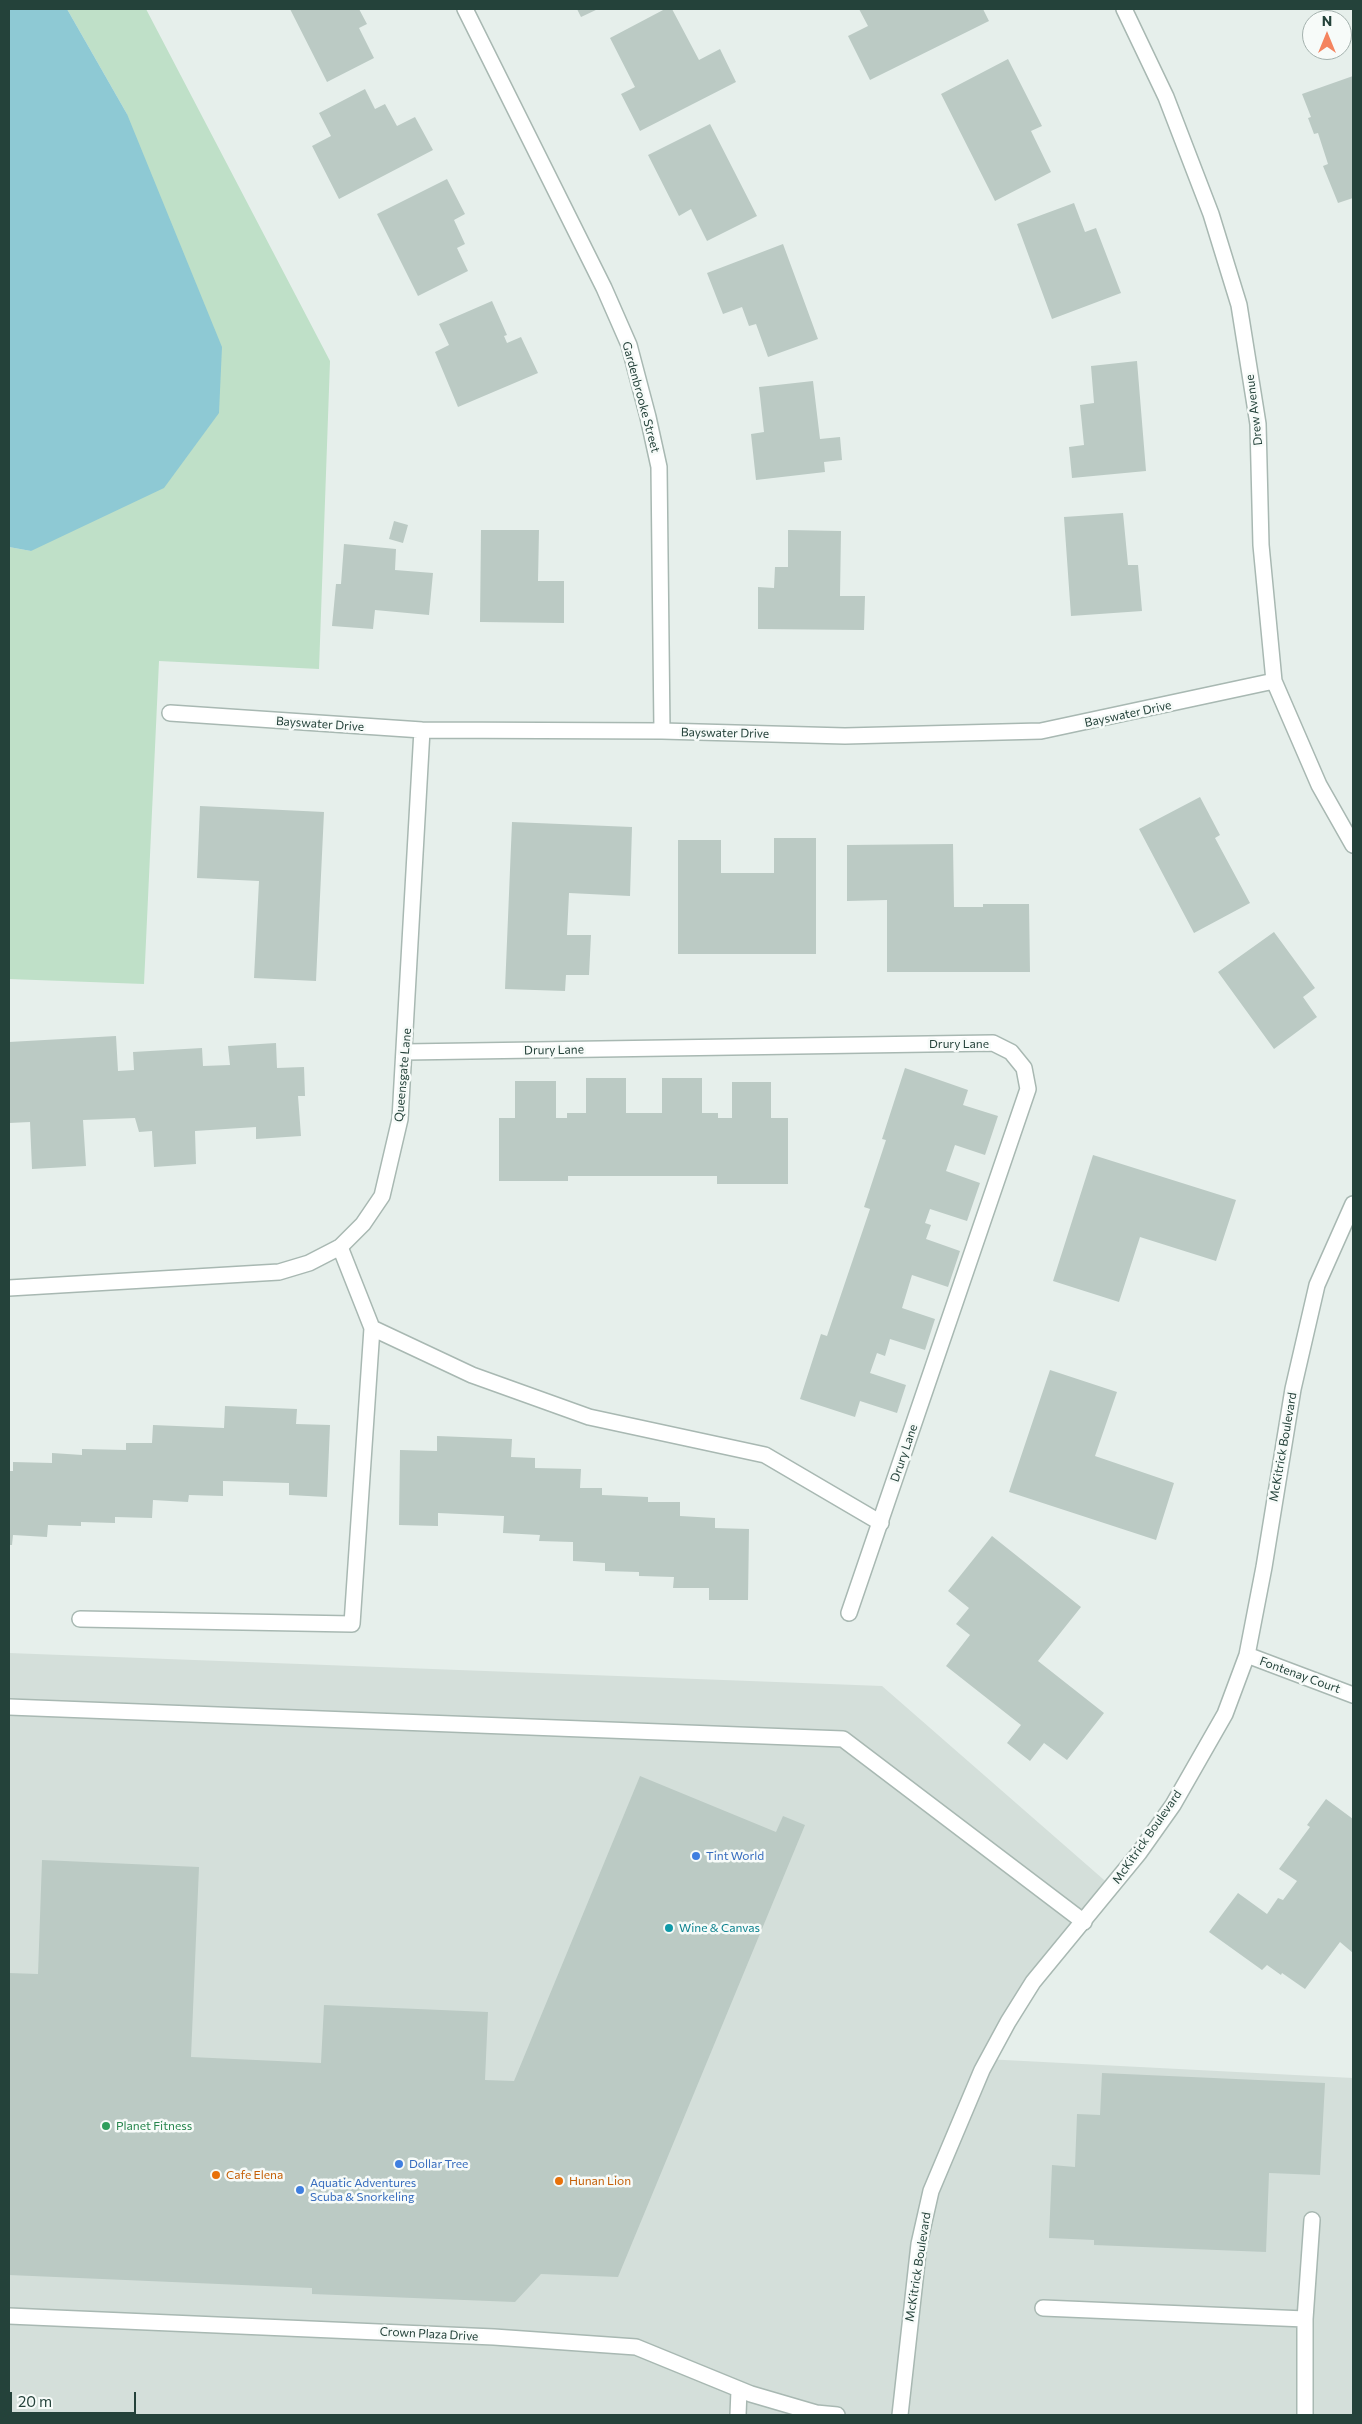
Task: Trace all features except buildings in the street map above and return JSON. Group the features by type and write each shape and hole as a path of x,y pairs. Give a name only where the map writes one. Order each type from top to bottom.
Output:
{"street":[{"name":"Gardenbrooke Street","path":"465,9 604,288 628,344 646,408 659,467 662,731"},
{"name":"Drew Avenue","path":"1124,9 1170,106 1211,214 1239,305 1258,424 1261,545 1274,681 1319,785 1353,845"},
{"name":"Bayswater Drive","path":"170,713 422,730 662,731 845,736 1042,731 1274,681"},
{"name":"Queensgate Lane","path":"9,1288 279,1272 309,1263 340,1247 363,1224 382,1196 400,1119 422,730"},
{"name":"Drury Lane","path":"405,1052 993,1043 1011,1052 1024,1068 1028,1089 849,1613"},
{"name":"McKitrick Boulevard","path":"900,2415 919,2244 931,2191 982,2070 1008,2022 1033,1982 1140,1853 1173,1805 1225,1714 1247,1655 1264,1567 1293,1389 1317,1285 1353,1204"},
{"path":"80,1619 352,1624 372,1328 340,1247"},
{"path":"372,1328 472,1375 589,1417 765,1455 880,1523"},
{"name":"Fontenay Court","path":"1247,1655 1353,1694"},
{"path":"9,1707 843,1739 1084,1922"},
{"path":"1305,2415 1305,2319 1312,2220"},
{"path":"1043,2308 1305,2319"},
{"name":"Crown Plaza Drive","path":"9,2316 494,2337 636,2348 739,2390 816,2413 837,2415"},
{"path":"738,2415 739,2390"}],"shaded area":[{"path":"9,1653 882,1686 1111,1886 985,2059 1353,2078 1353,2415 9,2415"}],"green space":[{"path":"67,9 146,9 330,361 319,669 159,661 144,984 9,979 9,547 31,551 127,114"}],"water":[{"path":"9,9 67,9 127,114 222,347 219,413 164,488 31,551 9,547"}],"place":[{"name":"Tint World","path":"696,1856"},
{"name":"Wine & Canvas","path":"669,1928"},
{"name":"Planet Fitness","path":"106,2126"},
{"name":"Dollar Tree","path":"399,2164"},
{"name":"Cafe Elena","path":"216,2175"},
{"name":"Hunan Lion","path":"559,2181"},
{"name":"Aquatic Adventures Scuba & Snorkeling","path":"300,2190"}]}
